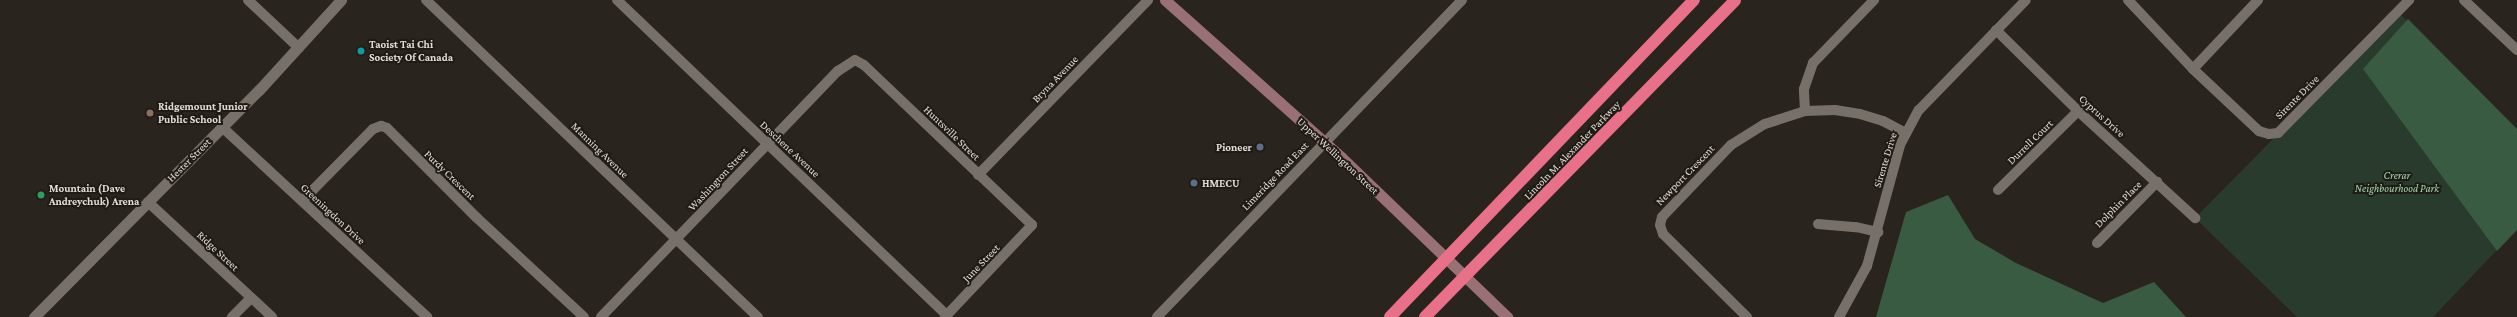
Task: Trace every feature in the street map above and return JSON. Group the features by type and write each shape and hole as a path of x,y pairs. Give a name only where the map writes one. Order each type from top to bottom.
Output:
{"highway":[{"name":"Lincoln M. Alexander Parkway","path":"1390,317 1694,0"},
{"name":"Lincoln M. Alexander Parkway","path":"1425,317 1735,0"}],"main road":[{"name":"Upper Wellington Street","path":"1165,0 1324,142 1431,242 1507,317"}],"street":[{"path":"248,0 299,48"},
{"name":"Hester Street","path":"34,317 299,48 341,0"},
{"name":"Manning Avenue","path":"426,0 758,317"},
{"name":"Deschene Avenue","path":"618,0 946,316"},
{"name":"Bryna Avenue","path":"978,175 1148,0"},
{"name":"Limeridge Road East","path":"1157,317 1462,0"},
{"path":"1805,111 1804,89 1814,63 1874,0"},
{"name":"Sirente Drive","path":"1839,317 1867,266 1878,232 1895,163 1906,133 1919,110 2026,0"},
{"name":"Sirente Drive","path":"2128,0 2193,69 2259,131 2278,133 2409,0"},
{"path":"2193,69 2258,0"},
{"path":"2464,0 2517,50"},
{"name":"Cyprus Drive","path":"1996,30 2078,111 2195,218"},
{"name":"Washington Street","path":"601,317 677,241 838,71 855,60"},
{"name":"Huntsville Street","path":"855,60 864,65 1032,226"},
{"name":"Newport Crescent","path":"1747,317 1663,234 1660,225 1662,216 1731,145 1765,124 1805,111 1835,110 1860,114 1883,121 1906,133"},
{"name":"Durrell Court","path":"1998,190 2078,111"},
{"name":"Purdy Crescent","path":"302,201 373,129 381,126 387,128 476,217 584,317"},
{"name":"Greeningdon Drive","path":"222,127 427,317"},
{"name":"Dolphin Place","path":"2097,243 2157,182"},
{"name":"Ridge Street","path":"148,202 272,317"},
{"path":"1818,224 1856,227 1878,232"},
{"name":"June Street","path":"946,316 1032,226"},
{"path":"232,317 251,298"}],"green space":[{"name":"Crerar Neighbourhood Park","path":"2398,12 2517,130 2517,229 2433,317 2297,317 2195,218"},
{"path":"2408,19 2517,129 2517,230 2497,251 2363,69"},
{"path":"1948,195 1975,239 2016,263 2103,303 2154,282 2186,317 1876,317 1906,212"}],"place":[{"name":"Taoist Tai Chi Society Of Canada","path":"361,51"},
{"name":"Ridgemount Junior Public School","path":"150,113"},
{"name":"Pioneer","path":"1260,147"},
{"name":"HMECU","path":"1194,183"},
{"name":"Mountain (Dave Andreychuk) Arena","path":"41,195"}]}
